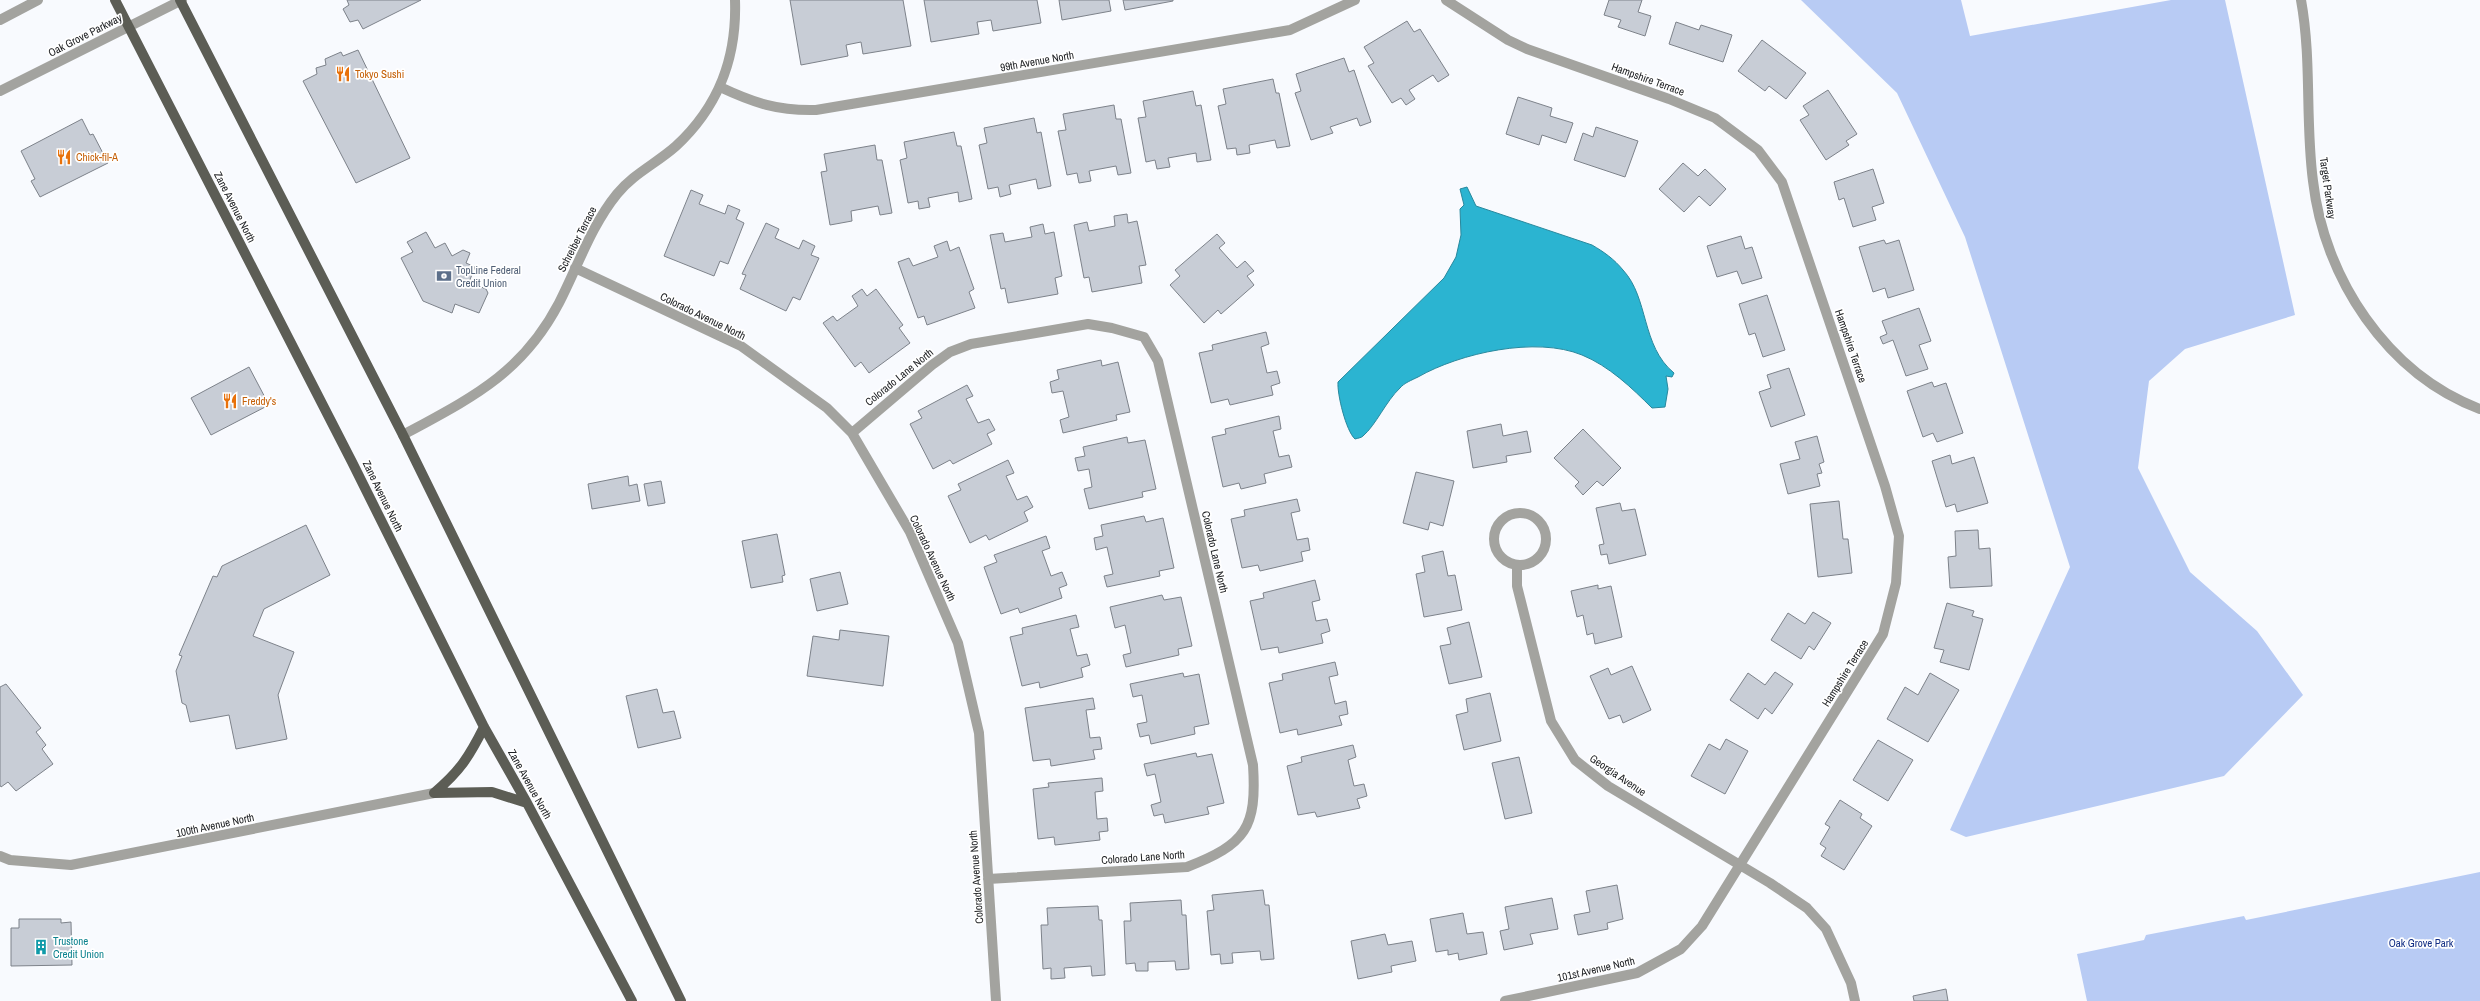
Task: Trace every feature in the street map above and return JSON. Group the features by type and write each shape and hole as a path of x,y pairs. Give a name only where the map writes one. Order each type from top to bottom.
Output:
{"main road":[{"name":"Zane Avenue North","path":"115,0 348,454 484,727 527,803 632,1001"},
{"path":"181,0 403,435 681,1001"},
{"path":"434,793 452,778 468,759 484,727"},
{"path":"434,793 492,792 527,803"}],"street":[{"path":"0,20 38,0"},
{"name":"Oak Grove Parkway","path":"0,91 181,0"},
{"name":"Schreiber Terrace","path":"403,435 473,396 516,364 543,330 559,303 601,215 618,192 675,146 689,132 709,107 720,87 731,56 736,27 735,0"},
{"name":"99th Avenue North","path":"720,87 769,107 791,110 816,110 1290,30 1355,0"},
{"name":"Hampshire Terrace","path":"1446,0 1502,36 1527,49 1668,99 1715,118 1758,150 1782,182 1886,486 1899,536 1896,583 1883,634 1741,866"},
{"name":"Target Parkway","path":"2301,0 2306,23 2309,67 2312,180 2317,211 2328,249 2339,275 2364,317 2392,350 2417,372 2444,391 2480,409"},
{"name":"Colorado Avenue North","path":"575,268 741,346 827,408 852,433 910,532 958,643 979,733 996,1001"},
{"name":"Colorado Lane North","path":"852,433 932,365 950,352 971,344 1088,324 1112,328 1144,337 1158,361 1253,764 1255,792 1251,816 1243,834 1235,843 1217,855 1187,867 988,879"},
{"path":"1516,513 1524,513 1533,516 1544,529 1545,547 1534,561 1517,565 1502,558 1494,544 1493,535 1496,527 1504,518 1516,513"},
{"name":"Georgia Avenue","path":"1517,565 1517,586 1551,721 1575,760 1608,786 1741,866 1807,908 1826,929 1851,983 1855,1001"},
{"name":"100th Avenue North","path":"0,856 10,860 71,865 434,793"},
{"name":"101st Avenue North","path":"1505,1001 1519,1000 1637,973 1681,949 1702,926 1741,866"}],"green space":[{"path":"1801,0 1961,0 1970,36 2171,0 2225,0 2295,315 2185,349 2149,381 2138,468 2190,572 2257,631 2303,695 2224,776 1966,837 1950,830 2070,567 1965,237 1897,93"},
{"name":"Oak Grove Park","path":"2480,872 2480,1001 2087,1001 2077,954 2144,940 2146,935 2244,916 2246,920"}],"shaded area":[{"path":"1467,187 1476,206 1592,245 1609,256 1620,266 1631,281 1637,294 1650,336 1656,349 1663,362 1674,373 1672,377 1666,376 1668,389 1665,407 1652,408 1611,371 1582,355 1543,347 1521,347 1476,354 1435,368 1408,382 1402,386 1390,399 1368,431 1362,437 1355,439 1348,428 1343,412 1338,382 1444,278 1456,257 1461,235 1460,209 1464,205 1460,189"}],"building":[{"path":"347,0 421,0 363,29 358,20 350,22 343,9 349,5"},
{"path":"790,0 903,0 911,46 863,54 861,42 846,45 848,56 801,65"},
{"path":"924,0 1037,0 1041,23 993,31 991,20 977,22 979,34 931,42"},
{"path":"1059,0 1109,0 1111,11 1062,20"},
{"path":"1123,0 1173,0 1173,1 1125,10"},
{"path":"1609,0 1642,0 1638,12 1651,16 1645,36 1618,27 1621,20 1604,15"},
{"path":"1407,21 1414,32 1420,29 1449,75 1438,82 1433,75 1409,90 1415,99 1406,105 1401,98 1392,103 1368,66 1374,63 1364,47"},
{"path":"1676,22 1699,30 1701,25 1732,35 1723,62 1669,44"},
{"path":"1762,40 1806,73 1786,99 1769,86 1765,91 1738,71"},
{"path":"358,50 410,158 356,183 303,81 317,74 316,68 326,65 325,59 341,52 343,56"},
{"path":"1344,58 1349,72 1354,70 1371,122 1360,126 1357,118 1330,127 1333,133 1311,140 1295,93 1301,91 1296,74"},
{"path":"1273,79 1276,93 1279,93 1290,146 1277,148 1275,140 1249,145 1250,153 1237,155 1236,148 1227,149 1218,106 1226,104 1223,89"},
{"path":"1828,90 1857,134 1846,141 1849,145 1826,160 1800,120 1809,115 1803,106"},
{"path":"1193,91 1196,106 1201,105 1211,160 1197,162 1196,153 1168,158 1170,167 1157,169 1155,160 1146,162 1138,118 1146,117 1143,101"},
{"path":"1518,97 1552,108 1550,116 1573,123 1566,143 1542,135 1539,145 1506,134"},
{"path":"1114,105 1116,119 1121,119 1131,173 1118,175 1116,166 1089,171 1091,181 1079,183 1077,173 1067,175 1058,131 1066,130 1063,114"},
{"path":"1034,118 1037,133 1041,132 1051,186 1038,189 1036,179 1009,185 1011,194 1000,197 998,187 988,189 979,145 987,143 984,128"},
{"name":"Chick-fil-A","path":"82,119 90,135 93,134 108,163 40,197 31,181 35,179 21,151"},
{"path":"1596,127 1638,141 1625,177 1574,160 1583,133 1593,137"},
{"path":"954,132 957,146 961,146 972,199 959,202 958,192 928,198 930,207 919,209 918,201 908,203 900,160 907,158 904,142"},
{"path":"875,145 877,160 882,160 892,213 880,215 878,206 851,211 852,221 830,225 821,172 827,171 824,154"},
{"path":"1683,163 1698,176 1705,169 1726,189 1710,206 1699,196 1684,212 1659,189"},
{"path":"1873,169 1884,203 1872,207 1876,220 1853,227 1844,198 1839,200 1834,182"},
{"path":"691,190 703,195 699,204 725,214 728,205 740,210 736,219 744,223 728,264 720,261 714,276 664,256"},
{"path":"1127,214 1128,223 1137,221 1146,265 1139,266 1142,283 1092,292 1089,277 1084,278 1074,225 1087,222 1089,231 1115,226 1114,216"},
{"path":"766,223 779,229 775,238 799,249 803,240 815,246 811,255 819,258 800,300 793,297 786,311 740,289 746,275 742,274"},
{"path":"1043,224 1045,234 1054,232 1062,276 1055,278 1058,294 1008,303 1005,288 1001,289 990,235 1003,233 1005,242 1032,237 1030,227"},
{"path":"426,232 435,248 445,243 452,256 463,250 470,253 466,263 475,267 469,282 486,289 488,293 479,313 455,304 452,313 423,301 401,258 413,252 407,242"},
{"path":"1217,234 1225,243 1219,248 1237,268 1245,261 1254,271 1247,276 1254,285 1221,314 1218,310 1204,323 1170,285 1180,276 1175,270"},
{"path":"1741,236 1745,249 1752,247 1762,278 1742,284 1737,271 1717,277 1707,246"},
{"path":"1884,240 1886,244 1899,240 1914,290 1888,298 1885,288 1873,292 1859,247"},
{"path":"947,241 950,251 959,247 974,289 969,292 975,308 927,325 924,316 918,318 898,262 909,258 913,266 938,257 934,246"},
{"path":"862,289 867,296 876,289 903,325 899,328 910,343 869,373 861,362 855,367 823,323 833,316 837,321 858,306 852,296"},
{"path":"1767,295 1785,350 1763,357 1755,333 1749,335 1739,304"},
{"path":"1919,308 1931,341 1919,345 1928,369 1906,376 1893,340 1883,344 1880,337 1887,334 1882,321"},
{"path":"1266,332 1269,344 1261,347 1267,373 1277,371 1280,383 1271,386 1273,395 1230,405 1228,399 1211,403 1199,353 1213,350 1212,345"},
{"path":"1101,360 1102,366 1118,362 1130,412 1116,415 1117,420 1063,433 1060,420 1069,417 1063,391 1052,393 1050,382 1059,379 1057,370"},
{"name":"Freddy's","path":"249,367 269,405 211,435 191,398"},
{"path":"1789,368 1805,415 1771,427 1759,392 1771,388 1767,375"},
{"path":"1932,382 1934,387 1946,383 1963,433 1937,442 1933,433 1923,437 1907,391"},
{"path":"967,385 973,396 966,399 978,423 989,419 995,430 987,434 992,444 953,464 950,460 933,469 910,424 922,418 918,411"},
{"path":"1279,416 1281,429 1273,431 1279,457 1289,455 1292,467 1264,474 1266,483 1241,489 1239,483 1223,487 1212,437 1226,434 1225,429"},
{"path":"1501,424 1503,436 1527,431 1531,452 1506,456 1507,462 1473,468 1467,431"},
{"path":"1583,429 1621,468 1603,486 1597,481 1583,495 1575,486 1579,482 1554,458"},
{"path":"1817,436 1824,462 1819,464 1822,473 1817,474 1820,486 1788,494 1780,464 1800,459 1795,442"},
{"path":"1127,437 1128,443 1145,440 1156,489 1142,492 1143,497 1089,509 1084,489 1092,487 1089,469 1078,471 1075,458 1085,456 1083,447"},
{"path":"1950,455 1952,464 1974,457 1988,503 1957,512 1955,504 1946,507 1932,461"},
{"path":"1008,460 1014,473 1006,476 1017,500 1027,496 1033,507 1024,512 1028,521 989,540 986,535 970,543 948,496 961,490 958,484"},
{"path":"1416,472 1454,481 1443,526 1430,522 1428,530 1403,523"},
{"path":"628,476 629,486 637,484 640,501 592,509 588,484"},
{"path":"661,481 665,503 648,506 644,484"},
{"path":"1297,499 1300,511 1291,513 1297,540 1308,538 1310,550 1301,552 1303,561 1260,571 1258,565 1242,568 1231,519 1245,516 1244,510"},
{"path":"1839,501 1843,539 1848,539 1852,573 1818,577 1810,504"},
{"path":"1620,503 1622,511 1635,509 1646,555 1609,564 1607,554 1601,555 1599,545 1604,544 1596,508"},
{"path":"1144,516 1146,522 1163,518 1174,568 1159,571 1160,576 1107,587 1104,576 1113,574 1107,547 1096,550 1094,538 1103,536 1101,525"},
{"path":"306,525 330,575 264,609 253,636 294,652 278,695 287,739 236,749 229,715 190,722 186,705 182,703 176,671 182,656 179,655 213,576 217,577 222,566"},
{"path":"1978,530 1979,549 1990,548 1992,586 1950,588 1948,557 1956,556 1955,531"},
{"path":"777,534 785,575 782,576 783,582 751,588 742,541"},
{"path":"1046,536 1050,548 1042,551 1051,576 1062,572 1067,585 1059,588 1062,598 1020,613 1018,608 1001,614 984,567 997,562 994,555"},
{"path":"1443,551 1448,576 1455,575 1462,610 1424,617 1416,574 1425,572 1422,556"},
{"path":"840,572 848,604 817,611 810,579"},
{"path":"1315,580 1320,600 1312,602 1316,621 1327,619 1330,631 1321,634 1323,643 1279,653 1278,647 1261,650 1250,601 1264,598 1263,593"},
{"path":"1598,585 1598,589 1611,586 1622,637 1595,644 1593,633 1587,635 1583,615 1577,617 1571,591"},
{"path":"1162,595 1164,600 1181,597 1192,646 1178,649 1179,655 1126,667 1123,655 1131,653 1125,625 1115,628 1110,607"},
{"path":"1947,603 1974,611 1972,616 1983,619 1969,670 1940,662 1944,650 1934,648"},
{"path":"1813,612 1831,623 1814,650 1809,646 1801,659 1771,640 1788,613 1805,624"},
{"path":"1076,615 1079,627 1070,629 1077,656 1087,654 1090,665 1081,668 1083,677 1040,688 1039,682 1022,686 1010,637 1023,634 1022,628"},
{"path":"1469,622 1482,677 1449,684 1440,646 1451,644 1447,628"},
{"path":"840,630 889,636 883,686 807,676 813,636 839,640"},
{"path":"1335,662 1338,675 1329,677 1335,704 1346,701 1348,714 1339,716 1342,725 1298,735 1297,729 1280,733 1269,683 1283,680 1282,674"},
{"path":"1632,666 1651,710 1623,723 1620,715 1609,719 1590,676 1608,668 1611,675"},
{"path":"1775,672 1793,684 1772,714 1765,708 1758,719 1730,700 1748,673 1765,685"},
{"path":"1183,673 1184,677 1199,674 1209,724 1194,727 1195,734 1151,744 1149,735 1140,737 1137,724 1147,722 1142,695 1133,697 1130,684"},
{"path":"1930,673 1959,690 1928,742 1887,719 1905,687 1918,695"},
{"path":"6,684 41,728 36,732 46,745 42,749 53,764 16,791 8,782 1,787 0,785 0,687"},
{"path":"657,689 663,713 674,711 681,738 638,748 626,696"},
{"path":"1490,693 1501,741 1464,750 1456,715 1468,712 1466,699"},
{"path":"1093,698 1095,709 1086,710 1090,738 1100,737 1102,749 1093,750 1095,759 1051,766 1050,759 1033,761 1025,708"},
{"path":"1726,739 1748,751 1725,794 1691,776 1709,744 1720,750"},
{"path":"1878,740 1913,760 1888,801 1853,780"},
{"path":"1353,745 1356,757 1348,760 1354,786 1364,784 1367,796 1357,799 1360,808 1317,817 1315,812 1298,815 1287,766 1302,762 1301,757"},
{"path":"1196,753 1197,757 1212,754 1224,803 1207,807 1209,814 1165,823 1163,814 1154,816 1151,805 1161,802 1155,774 1147,776 1144,764"},
{"path":"1519,757 1532,813 1505,819 1492,763"},
{"path":"1102,778 1103,791 1095,792 1097,819 1107,818 1108,831 1099,832 1100,840 1055,845 1054,837 1038,839 1033,789 1049,787 1048,783"},
{"path":"1840,800 1862,814 1860,818 1872,826 1844,870 1821,856 1826,848 1820,844 1830,827 1825,824"},
{"path":"1617,885 1623,919 1607,923 1608,929 1578,935 1574,915 1590,912 1586,891"},
{"path":"1263,890 1265,905 1269,905 1274,959 1261,960 1260,951 1232,953 1233,963 1221,964 1220,954 1211,955 1207,911 1214,910 1212,895"},
{"path":"1552,898 1558,929 1530,934 1533,944 1504,950 1500,931 1509,929 1505,907"},
{"path":"1181,900 1182,915 1186,915 1189,969 1176,970 1175,961 1148,962 1148,971 1136,971 1135,963 1126,964 1124,921 1131,921 1130,903"},
{"path":"1098,906 1099,920 1102,920 1105,975 1092,976 1091,966 1064,968 1065,978 1051,979 1051,968 1043,969 1041,925 1048,925 1047,908"},
{"path":"1463,913 1467,934 1483,932 1487,954 1459,960 1458,953 1448,955 1448,950 1436,952 1430,919"},
{"name":"Trustone Credit Union","path":"19,919 61,919 61,923 71,922 72,965 11,966 11,928 19,928"},
{"path":"1385,934 1388,945 1412,941 1416,961 1391,966 1392,972 1358,979 1351,941"},
{"path":"1946,989 1948,1001 1914,1001 1913,996"}],"place":[{"name":"Tokyo Sushi","path":"343,74"},
{"name":"Chick-fil-A","path":"64,157"},
{"name":"TopLine Federal Credit Union","path":"444,276"},
{"name":"Freddy's","path":"230,401"},
{"name":"Trustone Credit Union","path":"41,947"}]}
